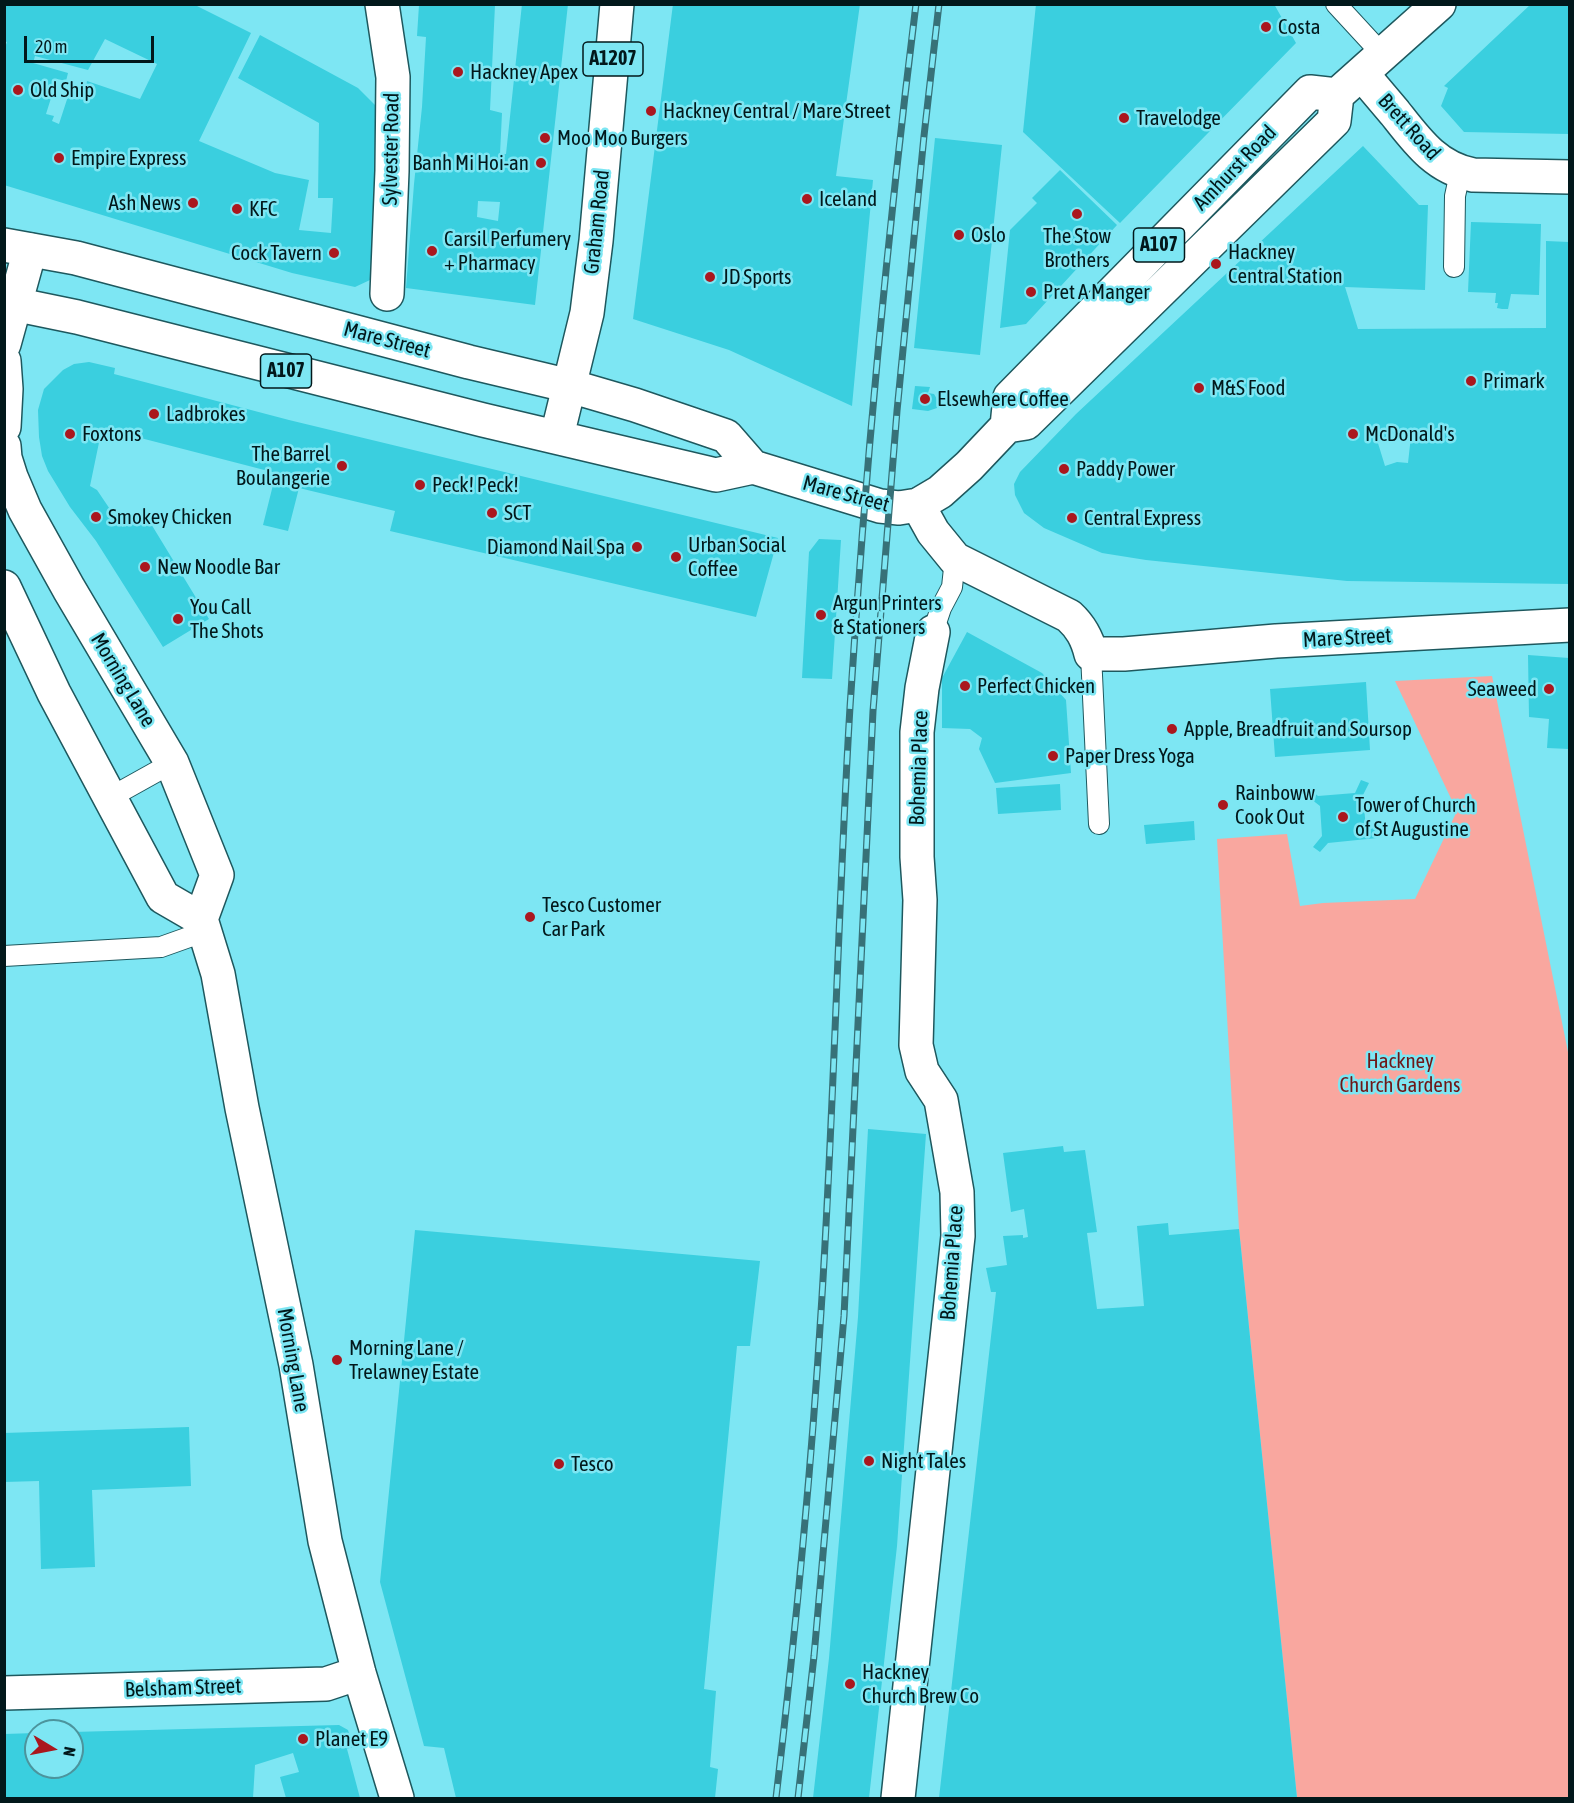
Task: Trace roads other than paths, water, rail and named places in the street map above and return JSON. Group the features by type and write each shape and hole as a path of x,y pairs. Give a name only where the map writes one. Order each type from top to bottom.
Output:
{"main road":[{"name":"Sylvester Road","path":"382,4 393,77 387,294"},
{"name":"Graham Road","path":"557,436 587,313 594,262 617,4"},
{"name":"Amhurst Road","path":"918,505 940,492 969,466 1007,426 1026,423 1334,120 1336,95 1373,65 1439,4"},
{"name":"Brett Road","path":"1373,65 1428,153 1446,166 1460,173 1473,175 1569,177"},
{"name":"Mare Street","path":"17,248 76,258 469,362 570,386 635,405 726,436 753,467"},
{"path":"4,344 17,248"},
{"name":"Mare Street","path":"10,303 77,317 483,420 716,475 753,467 880,506 899,508 918,505 933,532 955,559 1069,616 1081,627 1088,640 1091,654 1124,654 1276,641 1569,625"},
{"path":"4,361 6,389 4,427"},
{"name":"Morning Lane","path":"4,446 11,477 25,510 172,763 217,875 204,925 218,974 242,1108 296,1365 325,1541 359,1673 397,1798"},
{"path":"4,587 54,693 163,897 204,925"},
{"name":"Bohemia Place","path":"898,1798 958,1236 957,1192 941,1100 922,1071 916,1045 920,900 917,857 917,732 922,688 933,632"},
{"name":"Belsham Street","path":"4,1693 326,1684 359,1673"}],"lane":[{"path":"1336,4 1373,65"},
{"path":"1454,267 1455,196 1460,173"},
{"name":"Bohemia Place","path":"933,632 941,608 952,587 955,559"},
{"path":"1091,654 1099,824"},
{"path":"111,797 172,763"},
{"path":"4,956 161,947 204,925"}],"railway":[{"path":"776,1798 802,1556 817,1373 850,707 863,531 886,267 916,4"},
{"path":"798,1798 814,1656 844,1316 873,711 897,411 939,4"}],"place":[{"name":"Costa","path":"1266,27"},
{"name":"Hackney Apex","path":"458,72"},
{"name":"Old Ship","path":"18,90"},
{"name":"Hackney Central / Mare Street","path":"651,111"},
{"name":"Travelodge","path":"1124,118"},
{"name":"Moo Moo Burgers","path":"545,138"},
{"name":"Empire Express","path":"59,158"},
{"name":"Banh Mi Hoi-an","path":"541,163"},
{"name":"Iceland","path":"807,199"},
{"name":"Ash News","path":"193,203"},
{"name":"KFC","path":"237,209"},
{"name":"The Stow Brothers","path":"1077,214"},
{"name":"Oslo","path":"959,235"},
{"name":"Carsil Perfumery + Pharmacy","path":"432,251"},
{"name":"Cock Tavern","path":"334,253"},
{"name":"Hackney Central Station","path":"1216,264"},
{"name":"JD Sports","path":"710,277"},
{"name":"Pret A Manger","path":"1031,292"},
{"name":"Primark","path":"1471,381"},
{"name":"M&S Food","path":"1199,388"},
{"name":"Elsewhere Coffee","path":"925,399"},
{"name":"Ladbrokes","path":"154,414"},
{"name":"Foxtons","path":"70,434"},
{"name":"McDonald's","path":"1353,434"},
{"name":"The Barrel Boulangerie","path":"342,466"},
{"name":"Paddy Power","path":"1064,469"},
{"name":"Peck! Peck!","path":"420,485"},
{"name":"SCT","path":"492,513"},
{"name":"Smokey Chicken","path":"96,517"},
{"name":"Central Express","path":"1072,518"},
{"name":"Diamond Nail Spa","path":"637,547"},
{"name":"Urban Social Coffee","path":"676,557"},
{"name":"New Noodle Bar","path":"145,567"},
{"name":"Argun Printers & Stationers","path":"821,615"},
{"name":"You Call The Shots","path":"178,619"},
{"name":"Perfect Chicken","path":"965,686"},
{"name":"Seaweed","path":"1549,689"},
{"name":"Apple, Breadfruit and Soursop","path":"1172,729"},
{"name":"Paper Dress Yoga","path":"1053,756"},
{"name":"Rainboww Cook Out","path":"1223,805"},
{"name":"Tower of Church of St Augustine","path":"1343,817"},
{"name":"Tesco Customer Car Park","path":"530,917"},
{"name":"Morning Lane / Trelawney Estate","path":"337,1360"},
{"name":"Night Tales","path":"869,1461"},
{"name":"Tesco","path":"559,1464"},
{"name":"Hackney Church Brew Co","path":"850,1684"},
{"name":"Planet E9","path":"303,1739"}],"park label":[{"name":"Hackney Church Gardens","path":"1400,1073"}]}
